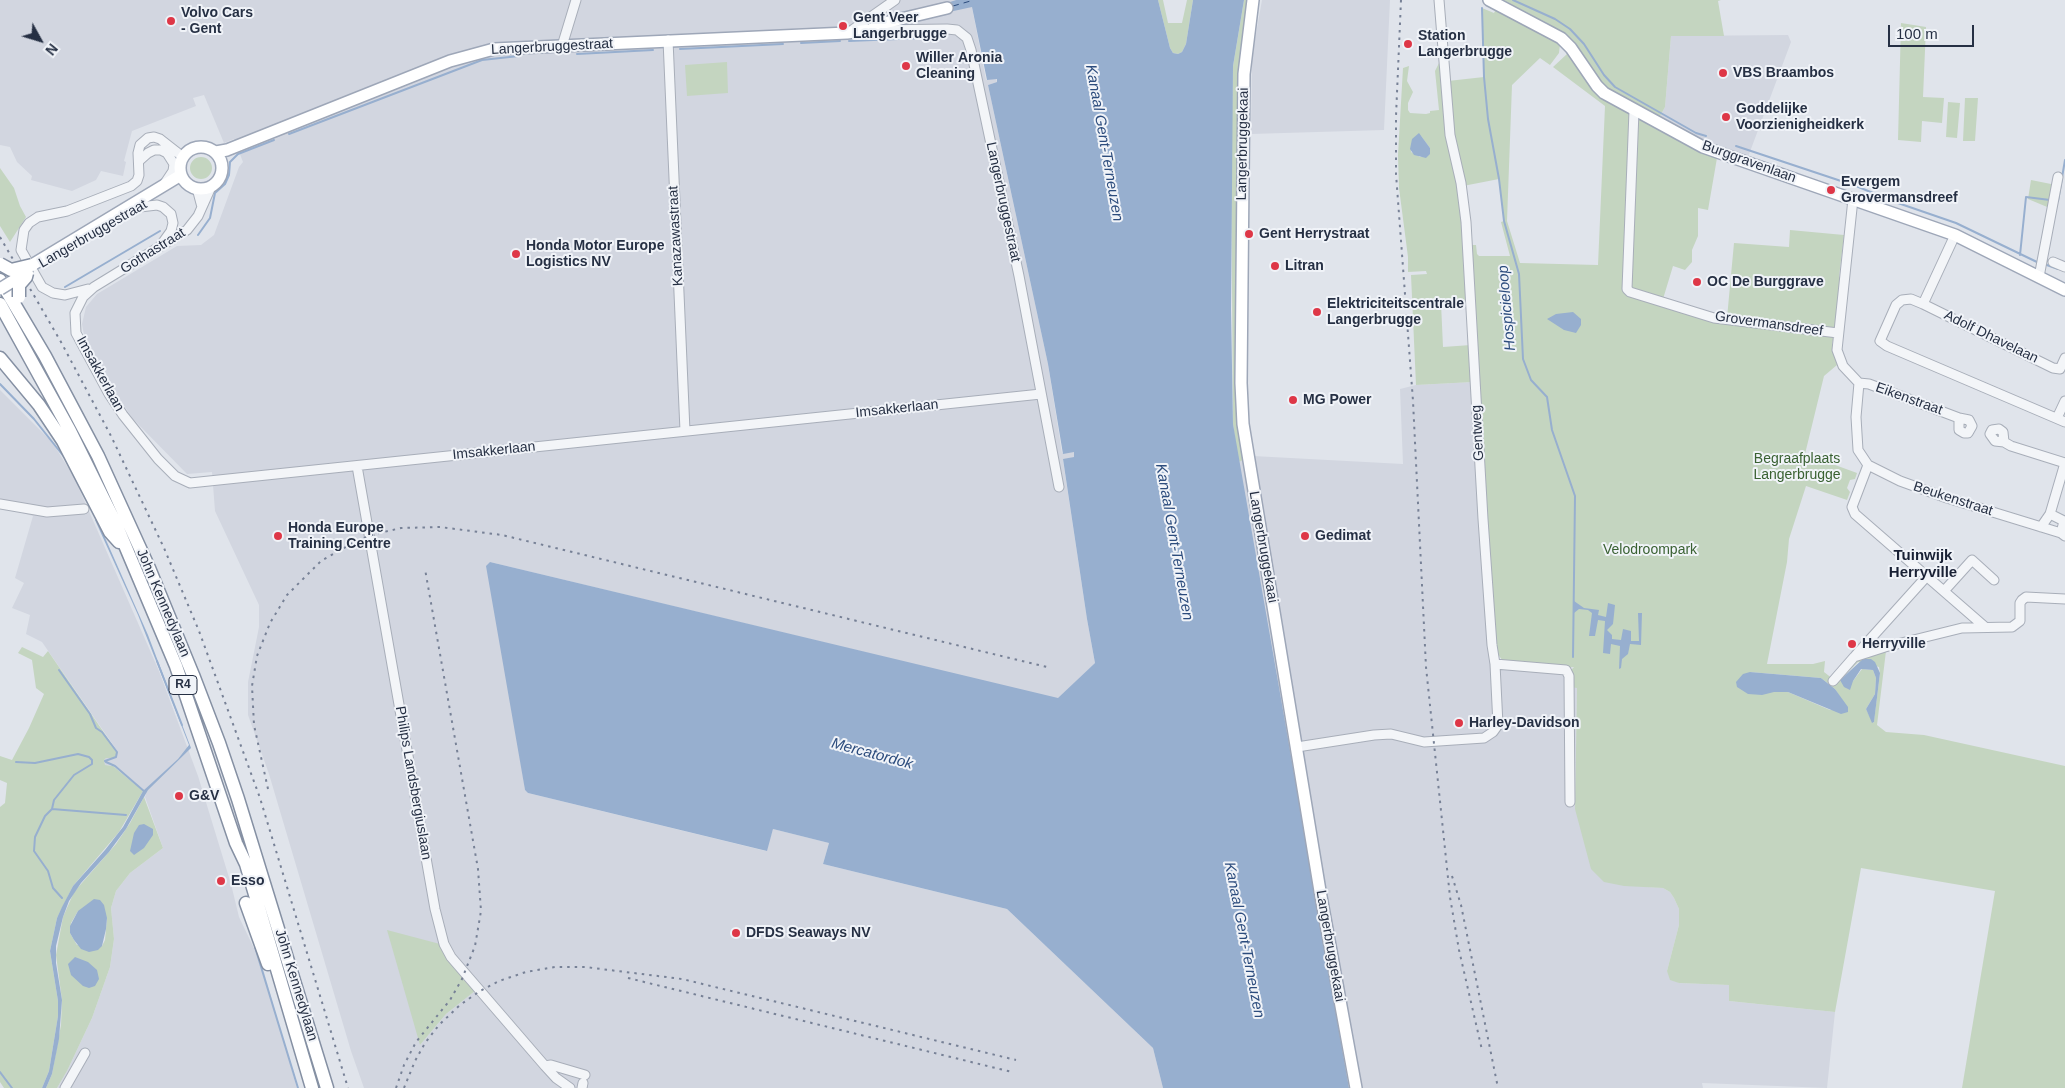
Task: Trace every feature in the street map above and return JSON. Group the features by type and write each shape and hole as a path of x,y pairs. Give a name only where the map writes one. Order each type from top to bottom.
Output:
{"highway":[{"path":"0,264 11,270 32,267"},
{"path":"32,267 19,285 19,297 59,367 98,445 141,544 149,568"},
{"name":"John Kennedylaan","path":"0,282 45,356 98,456 149,568 219,743 327,1088"},
{"name":"John Kennedylaan","path":"0,304 70,431 116,524 176,666 236,843 246,864 312,1088"},
{"name":"John Kennedylaan","path":"0,316 27,362 72,447 119,542 174,676 233,850 243,873 308,1088"},
{"path":"0,358 44,412 71,455 110,532 119,542"},
{"path":"84,509 90,502 91,495"},
{"path":"84,509 94,510 101,514"},
{"path":"246,903 260,944 274,975"}],"main road":[{"name":"Langerbruggekaai","path":"1254,0 1244,74 1241,373 1243,424 1320,891 1356,1088"},
{"name":"Burggravenlaan","path":"1489,0 1561,38 1571,48 1597,86 1604,93 1703,147 1955,235 2041,268 2065,290"},
{"path":"870,30 884,23 947,8"},
{"name":"Langerbruggestraat","path":"183,157 188,151 196,147 205,146 216,152 245,142 464,56 494,49 847,33 870,30"},
{"name":"Langerbruggestraat","path":"0,289 32,267 156,191 187,182 202,189 211,186 220,177 222,164 228,154 245,142"},
{"path":"216,152 222,164"},
{"path":"183,157 180,166 187,182"},
{"name":"Langerbruggestraat","path":"0,282 32,267 171,188 187,182"}],"street":[{"path":"562,46 576,0"},
{"path":"847,33 895,0"},
{"name":"Gentweg","path":"1297,748 1374,735 1391,734 1424,742 1484,738 1498,726 1495,664 1485,548 1466,222 1461,183 1450,135 1439,0"},
{"name":"Langerbruggestraat","path":"870,30 947,29 957,30 967,38 1009,229 1059,487"},
{"name":"Kanazawastraat","path":"668,40 685,432"},
{"name":"Grovermansdreef","path":"1634,111 1627,289 1630,292 1714,318 1838,333 1853,199"},
{"path":"94,287 65,295 47,290 38,280 21,250 24,230 29,223 38,217 67,211 131,186 137,181 139,175 140,145 148,138 154,137 172,147 183,157"},
{"path":"139,161 154,150 161,150 171,157 174,164 172,176 156,191"},
{"path":"2041,268 2058,177"},
{"path":"187,182 198,192 202,207"},
{"name":"Gothastraat","path":"94,287 158,250 187,230 195,221 211,186"},
{"path":"140,207 157,205 163,207 171,214 172,231 158,250"},
{"path":"1923,304 1955,235"},
{"path":"2053,262 2065,267"},
{"name":"Imsakkerlaan","path":"94,287 83,297 75,313 76,333 109,394 138,436 175,476 190,483 1041,394"},
{"name":"Adolf Dhavelaan","path":"2061,420 1882,343 1880,340 1896,305 1902,300 1911,299 2062,372 2065,358"},
{"path":"1838,333 1837,350 1840,360 1859,383 1856,417 1858,450 1868,465 1852,507 1855,514 1985,628"},
{"name":"Eikenstraat","path":"1859,383 1869,384 1958,418"},
{"path":"2061,420 2065,401"},
{"path":"2004,442 2011,446 2065,463 2050,514 2041,527"},
{"name":"Beukenstraat","path":"1868,465 1900,481 1939,495 2063,534 2064,521 2050,514"},
{"name":"Philips Landsbergiuslaan","path":"357,466 439,928 451,957 545,1066 556,1078 570,1088"},
{"path":"0,504 47,512 84,509"},
{"path":"1944,592 1972,560 1994,580"},
{"path":"1833,681 1927,576"},
{"path":"1854,657 1885,647 1962,628 2012,627 2020,621 2020,603 2026,598 2065,599"},
{"path":"1962,628 1967,618 1966,611"},
{"path":"1495,664 1566,670 1569,676 1570,802"},
{"path":"65,1088 85,1053"},
{"path":"545,1066 551,1066 583,1082"}],"shaded area":[{"path":"0,0 956,0 952,2 972,7 986,80 996,78 997,82 988,85 1048,364 1062,453 1074,451 1074,457 1063,460 1095,663 1058,699 490,562 525,790 528,793 766,851 773,829 829,843 823,864 1007,909 1153,1048 1163,1088 364,1088 351,1051 269,774 248,715 248,682 259,627 259,605 215,511 212,472 187,474 133,419 114,391 84,335 82,324 86,307 97,294 177,246 201,245 214,235 239,167 243,162 234,139 224,143 204,95 193,98 196,106 132,131 124,161 126,162 123,176 101,171 96,180 72,191 31,180 32,176 17,162 10,147 0,145","holes":["440,944 475,991 446,1014 420,1045"]},
{"path":"1262,0 1390,0 1384,130 1251,134 1252,56"},
{"name":"VBS Braambos","path":"1788,35 1791,42 1748,157 1706,142 1659,118 1665,107 1671,36"},
{"path":"1473,382 1498,666 1562,672 1577,687 1575,809 1647,887 1663,888 1670,892 1674,898 1679,909 1679,925 1667,971 1679,983 1730,985 1729,1001 1835,1012 1827,1088 1702,1083 1703,1088 1349,1088 1238,462 1253,456 1403,464 1400,389 1416,385"},
{"path":"0,390 52,442 74,477 159,671 198,776 231,884 239,917 262,965 297,1088 57,1088 92,1018 110,967 114,939 111,908 116,891 130,873 163,848 145,797 146,794 114,766 105,765 103,760 114,758 118,752 42,642 26,634 30,615 12,608 24,583 15,578 33,516 0,507"}],"green space":[{"path":"1158,0 1163,0 1168,23 1182,23 1187,0 1193,0 1186,44 1182,52 1178,54 1173,53 1170,48"},
{"path":"1244,0 1250,0 1244,460 1238,462 1233,424 1231,150 1233,66"},
{"path":"1501,0 1721,0 1718,1 1724,36 1671,36 1665,107 1659,118 1608,89 1601,83 1576,44 1564,34"},
{"path":"1482,8 1494,13 1496,9 1560,44 1559,53 1550,65 1540,58 1512,85 1507,221 1520,263 1598,265 1605,106 1553,67 1567,54 1593,89 1606,101 1717,158 1708,210 1698,208 1698,236 1692,250 1692,262 1685,270 1673,266 1663,299 1727,318 1734,243 1789,247 1790,230 1844,235 1835,334 1832,343 1837,365 1824,376 1805,454 1857,473 1855,479 1850,480 1847,488 1850,492 1847,500 1806,486 1789,539 1787,562 1767,664 1813,664 1825,661 1824,672 1833,679 1856,659 1886,651 1877,725 1886,732 1924,735 2065,766 2065,1088 1962,1088 1995,891 1861,868 1835,1012 1729,1001 1729,985 1679,983 1670,980 1667,971 1679,925 1679,909 1670,892 1663,888 1624,886 1604,882 1591,869 1575,809 1577,688 1571,687 1569,672 1574,667 1566,668 1503,661 1496,652 1469,245 1476,245 1479,256 1510,256 1501,222 1504,221 1499,179 1463,186 1453,134 1448,81 1484,77","holes":["1858,662 1879,667 1880,673 1873,723 1866,709 1875,694 1876,678 1873,670 1862,669 1853,681 1840,680","1750,672 1821,678 1835,689 1848,710 1830,710 1788,692 1774,692"]},
{"path":"1901,23 1926,27 1923,97 1944,98 1942,123 1922,121 1921,142 1898,140"},
{"path":"727,62 728,93 687,96 685,65"},
{"path":"1439,63 1441,64 1459,188 1468,301 1441,303 1443,347 1471,345 1473,382 1416,385 1411,275 1427,274 1426,271 1408,272 1408,257 1399,188 1398,155 1403,68 1409,66 1407,81 1413,92 1408,103 1410,113 1426,114 1430,113 1430,111 1439,110 1435,71","holes":["1421,136 1430,148 1426,157 1420,157 1411,152 1411,148"]},
{"path":"1965,98 1978,98 1975,141 1963,141"},
{"path":"1948,102 1960,103 1957,138 1946,137"},
{"path":"197,157 205,157 212,164 212,172 205,179 197,179 190,172 190,164"},
{"path":"0,168 14,188 26,217 10,242 0,226"},
{"path":"2031,180 2056,185 2052,209 2028,199"},
{"path":"22,647 43,657 48,651 118,753 114,758 106,758 104,760 105,765 113,766 143,791 119,832 73,886 57,918 50,951 58,1001 58,1016 49,1071 42,1088 4,1088 0,1082 0,807 5,803 7,783 0,780 0,756 12,760 44,694 36,688 32,660 18,653"},
{"path":"144,797 163,848 130,873 116,891 111,908 114,939 110,967 92,1018 57,1088 46,1088 52,1074 61,1025 62,1000 56,955 63,917 74,892 116,844","holes":["78,911 107,918 105,940 102,946 77,945 70,933 71,923"]},
{"path":"387,930 440,944 475,991 446,1014 420,1045"}],"water":[{"path":"956,0 1158,0 1170,48 1173,53 1178,54 1182,52 1186,44 1193,0 1244,0 1233,66 1231,309 1233,424 1349,1088 1163,1088 1153,1048 1007,909 823,864 829,843 773,829 767,851 528,793 525,790 486,566 490,562 1058,698 1095,663 1063,459 1074,457 1074,452 1063,454 1048,364 988,85 997,82 997,79 987,80 972,7 949,12 947,3"},
{"path":"1419,133 1430,148 1430,154 1426,158 1414,155 1410,149 1412,139"},
{"path":"1573,312 1581,319 1581,325 1576,333 1564,330 1547,319 1556,314"},
{"path":"98,519 148,635 191,748 148,790 126,829 109,852 81,883 69,901 56,946 56,963 62,1000 59,1039 52,1074 46,1088 42,1088 49,1071 58,1016 58,1001 50,951 57,918 73,886 123,827 143,791 178,759 189,745 138,615 95,520"},
{"path":"1574,601 1584,608 1599,610 1598,615 1606,617 1608,603 1615,605 1613,624 1607,630 1612,635 1612,639 1621,640 1623,629 1631,631 1631,641 1639,641 1638,613 1642,613 1641,645 1630,644 1628,654 1622,659 1621,668 1619,669 1620,646 1611,644 1610,654 1603,653 1605,621 1598,620 1595,636 1589,636 1592,613 1588,610 1579,609 1574,613"},
{"path":"1863,659 1871,659 1875,662 1880,673 1874,722 1872,723 1866,709 1875,694 1876,678 1873,670 1861,669 1853,681 1850,690 1844,687 1840,680"},
{"path":"1750,672 1821,678 1835,689 1848,707 1848,712 1841,714 1788,692 1774,692 1762,695 1748,694 1737,687 1736,682 1743,674"},
{"path":"144,824 153,829 153,835 144,848 134,855 130,851 134,833 139,825"},
{"path":"94,899 100,900 104,905 107,918 106,929 102,946 98,950 89,952 81,949 74,940 70,933 70,926 78,911"},
{"path":"75,957 88,962 97,970 99,979 95,986 89,988 83,986 71,975 68,964"}],"waterway":[{"path":"1513,0 1555,19 1570,29 1584,44 1604,75 1615,87 1696,133 1706,136"},
{"name":"Hospicieloop","path":"1482,8 1484,77 1488,119 1499,179 1504,221 1519,274 1523,359 1531,380 1547,397 1552,430 1575,496 1573,657"},
{"path":"849,41 947,37"},
{"path":"801,43 840,41"},
{"path":"680,49 783,44"},
{"path":"577,54 653,50"},
{"path":"289,134 482,60 519,56"},
{"path":"198,235 210,218 215,193 225,184 229,175 230,162 238,154 274,140"},
{"path":"1736,146 1856,186 1956,223 2039,263"},
{"path":"2058,201 2065,160"},
{"path":"2020,255 2026,197 2050,200"},
{"path":"65,287 160,231"},
{"path":"2044,264 2058,269"},
{"path":"0,384 34,419 65,458"},
{"path":"157,661 182,725"},
{"path":"59,670 90,714 96,728 102,732 117,752 116,757 105,761 115,766 145,792"},
{"path":"16,762 35,763 78,754 89,757 92,760 92,764 74,775 54,800 52,809 126,815"},
{"path":"52,809 45,816 35,837 34,851 48,871 53,888 62,898"},
{"path":"255,947 298,1088"},
{"path":"0,1072 12,1088"}],"ferry route":[{"path":"953,6 974,0"}],"railway":[{"path":"1401,0 1396,116 1396,174 1413,401 1426,667 1450,897 1459,950 1482,1050"},
{"path":"0,237 61,342 111,436 164,548 199,631 260,798 348,1088"},
{"path":"268,789 254,725 252,686 257,656 270,623 287,595 321,561 358,540 401,528 440,527 502,535 1051,668"},
{"path":"396,1088 404,1065 416,1042 450,1000 462,979 475,946 481,911 478,869 425,569"},
{"path":"1452,876 1461,905 1498,1088"},
{"path":"404,1088 425,1043 439,1025 460,1005 499,981 526,972 555,967 585,967 682,979 1016,1060"},
{"path":"628,978 1012,1072"}],"place":[{"name":"Volvo Cars - Gent","path":"171,21"},
{"name":"Gent Veer Langerbrugge","path":"843,26"},
{"name":"Station Langerbrugge","path":"1408,44"},
{"name":"Willer Aronia Cleaning","path":"906,66"},
{"name":"VBS Braambos","path":"1723,73"},
{"name":"Goddelijke Voorzienigheidkerk","path":"1726,117"},
{"name":"Evergem Grovermansdreef","path":"1831,190"},
{"name":"Gent Herrystraat","path":"1249,234"},
{"name":"Honda Motor Europe Logistics NV","path":"516,254"},
{"name":"Litran","path":"1275,266"},
{"name":"OC De Burggrave","path":"1697,282"},
{"name":"Elektriciteitscentrale Langerbrugge","path":"1317,312"},
{"name":"MG Power","path":"1293,400"},
{"name":"Honda Europe Training Centre","path":"278,536"},
{"name":"Gedimat","path":"1305,536"},
{"name":"Herryville","path":"1852,644"},
{"name":"Harley-Davidson","path":"1459,723"},
{"name":"G&V","path":"179,796"},
{"name":"Esso","path":"221,881"},
{"name":"DFDS Seaways NV","path":"736,933"}],"district":[{"name":"Tuinwijk Herryville","path":"1923,564"}],"water label":[{"name":"Kanaal Gent-Terneuzen","path":"1104,143"},
{"name":"Kanaal Gent-Terneuzen","path":"1174,542"},
{"name":"Mercatordok","path":"872,754"},
{"name":"Kanaal Gent-Terneuzen","path":"1244,940"}],"park label":[{"name":"Begraafplaats Langerbrugge","path":"1797,468"},
{"name":"Velodroompark","path":"1650,550"}]}
